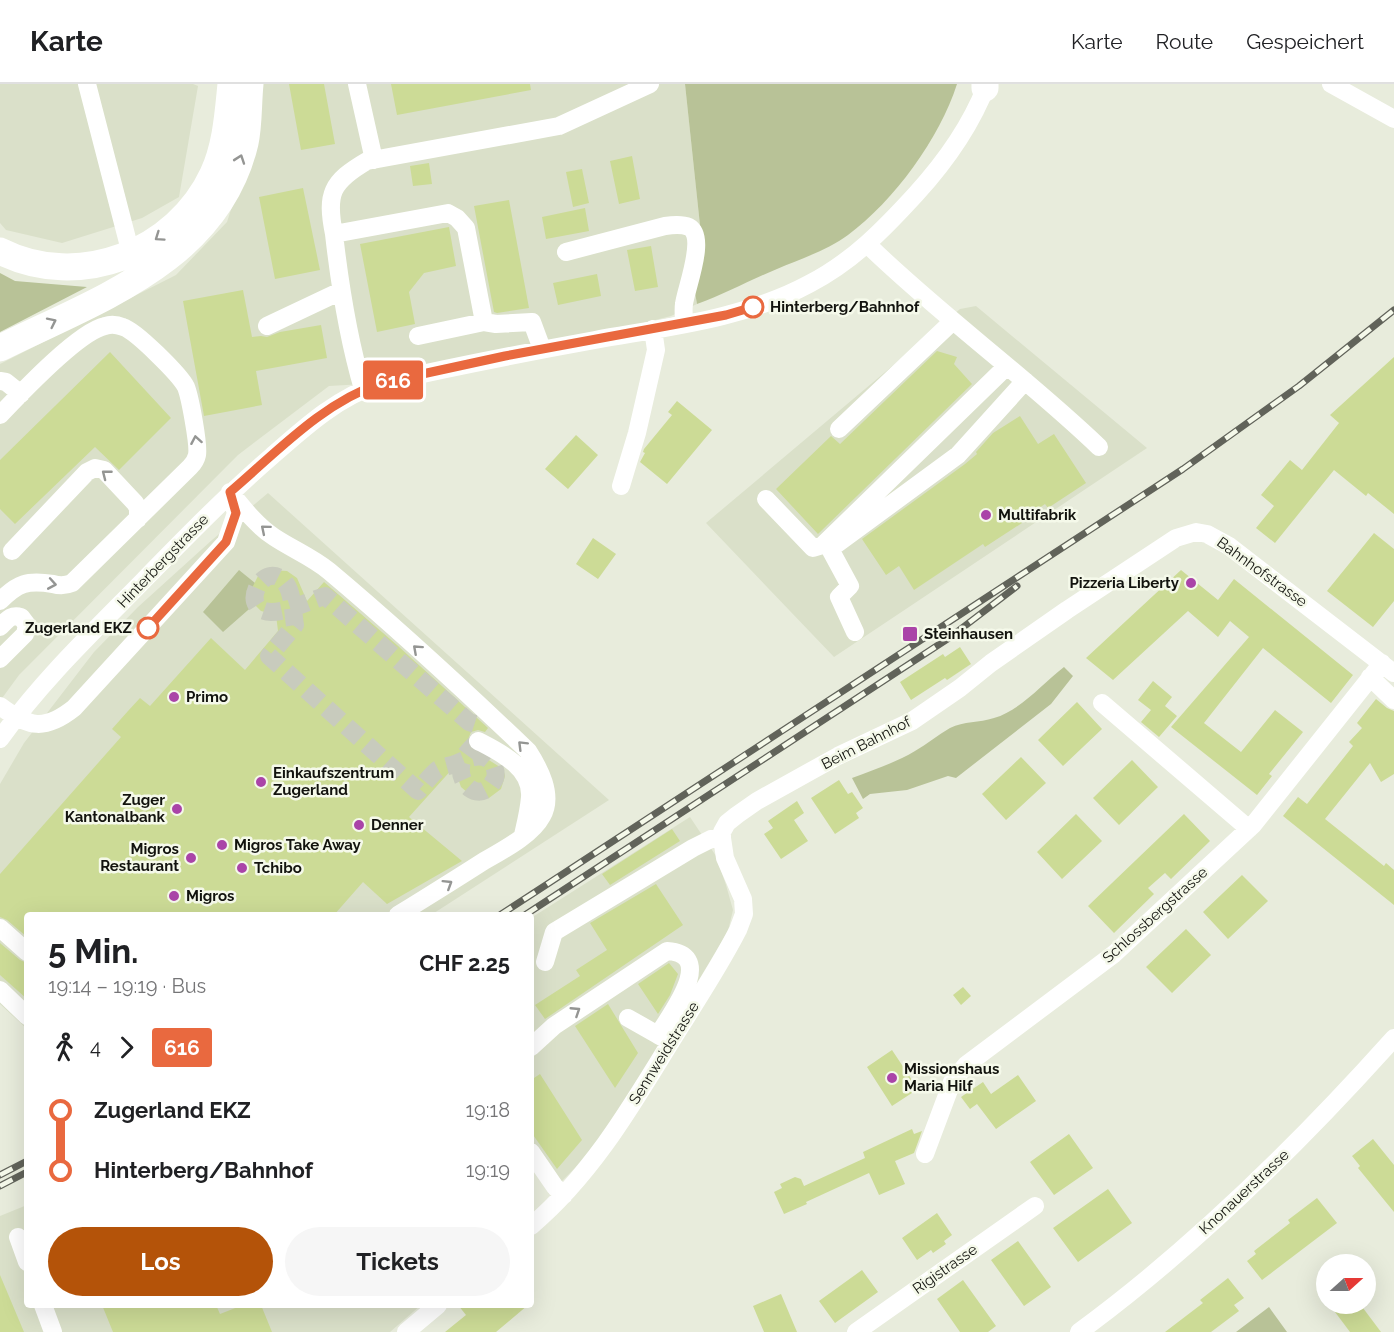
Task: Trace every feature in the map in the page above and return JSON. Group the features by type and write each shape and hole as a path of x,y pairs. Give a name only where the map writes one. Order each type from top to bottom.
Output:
{"highway":[{"path":"0,251 29,262 66,267 103,264 131,254 153,242 175,226 201,197 215,171 235,87"},
{"path":"0,348 140,278 175,254 190,240 227,191 245,143 249,118 235,87"}],"street":[{"path":"87,84 131,254"},
{"path":"357,84 374,160"},
{"path":"363,389 352,354 329,213 332,194 345,174 367,161 560,126 650,84"},
{"path":"1331,84 1394,119"},
{"name":"Hinterbergstrasse","path":"0,739 15,717 51,675 230,492 304,428 337,403 363,389 391,381 542,349 726,315 789,294 829,273 867,245 927,182 952,151 975,114 986,85"},
{"path":"334,234 448,213 458,218 466,228 483,322"},
{"path":"566,252 665,226 689,227 694,233 697,250 684,305 684,323"},
{"path":"867,245 903,279 1066,416 1099,447"},
{"path":"267,326 341,291"},
{"path":"839,429 953,321"},
{"path":"418,336 483,322 496,324 532,322 542,349"},
{"path":"0,399 8,386 61,355 93,331 111,325 123,326 134,333 180,379 188,395 198,450 196,459 72,583 64,586 40,582 21,584 0,601"},
{"path":"621,486 637,433 656,350 653,329"},
{"path":"766,500 813,548 823,545 1007,366"},
{"path":"855,632 839,597 850,586 830,549 958,455 1025,381"},
{"path":"0,415 8,386"},
{"path":"12,551 87,472 95,468 104,470 135,502 138,508 138,519"},
{"path":"230,492 258,524 274,537 327,569 481,712 528,751 538,766 545,789 543,816 523,837 403,912"},
{"path":"0,706 15,717 48,724 74,708 226,542 236,513 230,492"},
{"name":"Bahnhofstrasse","path":"1030,636 1176,538 1196,532 1207,534 1229,546 1382,671 1394,700"},
{"path":"0,659 26,631 26,622 21,617 14,616 2,620"},
{"name":"Beim Bahnhof","path":"722,838 722,831 728,823 757,801 838,756 912,721 1030,636"},
{"name":"Schlossbergstrasse","path":"925,1154 952,1083 966,1065 1114,954 1249,829 1382,671"},
{"path":"1102,703 1249,829"},
{"path":"478,741 510,758 524,773 531,794 523,837"},
{"path":"545,962 554,932 693,848 711,839 722,838"},
{"name":"Sennweidstrasse","path":"534,1224 553,1208 621,1124 664,1039 727,952 738,930 744,914 743,899 725,858 722,838"},
{"path":"0,928 24,949"},
{"path":"534,1044 554,1026 667,951 678,952 688,959 690,980 664,1039 628,1018"},
{"path":"0,990 24,1013"},
{"name":"Knonauerstrasse","path":"1079,1332 1107,1312 1197,1235 1286,1153 1394,1038"},
{"path":"534,1156 555,1187 564,1195"},
{"name":"Rigistrasse","path":"856,1332 1035,1206"},
{"path":"18,1237 24,1254"},
{"path":"44,1308 53,1332"},
{"path":"406,1332 434,1308"}],"shaded area":[{"path":"0,84 193,84 198,86 179,197 142,218 62,243 6,230 0,223"},
{"path":"261,84 685,84 702,244 694,287 697,304 671,316 542,349 381,383 329,386 238,455 19,675 0,701 0,364 176,275 227,222 257,128"},
{"path":"976,306 1147,448 834,657 706,523 960,309"},
{"name":"Einkaufszentrum Zugerland","path":"268,493 609,800 436,912 24,912 24,1026 0,1004 0,784 24,743 94,652 138,607"},
{"path":"690,817 716,856 733,910 728,931 619,1114 575,1168 549,1194 534,1171 534,916"},
{"path":"24,1206 24,1308 418,1308 390,1332 0,1332 0,1216"}],"green space":[{"path":"685,84 957,84 939,126 927,147 898,187 865,221 848,235 823,250 697,304 694,287 702,244"},
{"path":"0,273 15,281 87,287 0,332"},
{"path":"239,570 255,583 257,602 223,632 203,612"},
{"path":"1064,667 1073,676 1051,704 956,778 948,776 907,790 870,794 863,799 852,778 907,755 955,726 988,720 1004,714 1022,703"},
{"path":"1269,1307 1287,1332 1236,1332"}],"building":[{"path":"289,84 324,84 335,144 301,150"},
{"path":"391,84 530,84 531,90 397,115"},
{"path":"632,156 640,199 619,204 610,161"},
{"path":"429,163 432,184 413,186 410,166"},
{"path":"582,169 589,203 573,207 566,172"},
{"path":"303,188 320,270 275,279 259,197"},
{"path":"509,200 529,308 497,313 494,312 474,206"},
{"path":"585,208 589,231 546,239 542,217"},
{"path":"449,227 456,266 424,273 409,292 415,324 377,332 360,244"},
{"path":"651,246 658,287 635,291 627,250"},
{"path":"597,274 601,296 558,305 553,283"},
{"path":"243,290 252,337 267,337 280,332 321,325 327,358 256,371 262,405 204,416 183,301"},
{"path":"937,351 957,357 954,364 972,384 818,534 776,489 831,436 840,444"},
{"path":"110,352 171,418 119,470 95,447 15,524 0,509 0,460"},
{"path":"1394,357 1394,514 1368,493 1366,496 1334,470 1275,543 1256,528 1274,506 1261,495 1290,460 1302,470 1339,423 1330,415"},
{"path":"677,401 712,430 667,484 640,462 645,453 644,449 672,415 668,412"},
{"name":"Multifabrik","path":"1020,416 1038,444 1054,434 1086,483 1048,508 1045,504 1020,521 1022,523 985,547 983,544 914,590 899,566 886,575 862,539 965,464 977,454 976,452 993,433"},
{"path":"576,435 598,455 568,489 545,469"},
{"path":"1374,533 1394,549 1394,601 1373,627 1327,591"},
{"path":"593,538 616,554 598,579 576,564"},
{"name":"Einkaufszentrum Zugerland","path":"271,570 287,571 297,578 307,601 324,582 488,728 485,732 478,730 471,732 467,742 471,749 469,751 481,755 503,769 505,776 501,789 489,798 475,799 461,787 454,767 409,817 462,861 387,904 363,882 337,912 24,912 24,934 0,917 0,874 121,737 112,729 128,711 140,698 150,706 211,638 245,670 278,631 276,615 261,611 253,603 251,590 258,576"},
{"path":"1181,570 1218,600 1234,579 1353,675 1331,703 1263,648 1204,723 1241,752 1275,710 1303,732 1269,774 1272,776 1257,795 1171,727 1249,637 1230,621 1218,637 1188,611 1113,680 1086,658"},
{"path":"960,647 971,664 911,700 900,682 943,654 945,657"},
{"path":"1153,681 1172,697 1165,706 1177,716 1159,737 1141,722 1151,710 1138,700"},
{"path":"1376,699 1394,711 1394,774 1381,782 1370,763 1325,819 1384,866 1386,863 1394,870 1394,905 1283,816 1298,797 1307,804 1353,746 1349,742 1362,728 1357,723"},
{"path":"1077,702 1102,729 1063,766 1038,740"},
{"path":"1021,757 1046,783 1006,820 982,794"},
{"path":"1132,760 1158,787 1119,825 1093,798"},
{"path":"839,780 848,794 852,792 863,808 856,813 859,818 835,834 811,798"},
{"path":"797,801 804,813 794,820 808,841 781,859 764,834 773,828 768,821"},
{"path":"1076,814 1102,841 1062,879 1037,852"},
{"path":"1184,814 1210,841 1171,879 1165,873 1148,888 1154,894 1114,933 1088,906"},
{"path":"672,829 680,841 610,885 602,874"},
{"path":"1242,875 1268,901 1228,939 1203,912"},
{"path":"656,884 683,925 545,1019 535,1005 580,976 576,970 607,950 590,923"},
{"path":"1186,929 1211,955 1172,993 1146,967"},
{"path":"0,943 24,962 24,996 0,975"},
{"path":"669,963 678,974 670,995 658,1014 638,984"},
{"path":"963,987 971,996 961,1005 953,995"},
{"path":"608,1004 638,1053 615,1088 575,1026"},
{"name":"Missionshaus Maria Hilf","path":"892,1050 918,1089 892,1106 867,1067"},
{"path":"540,1074 582,1140 557,1169 534,1136 534,1078"},
{"path":"1018,1075 1036,1101 996,1129 977,1104 970,1109 961,1097 983,1082 991,1094"},
{"path":"912,1129 914,1134 922,1131 914,1153 895,1161 905,1184 879,1195 869,1173 784,1214 774,1192 782,1188 780,1184 795,1177 801,1179 804,1186 865,1158 863,1152"},
{"path":"1069,1134 1093,1168 1054,1195 1030,1162"},
{"path":"1373,1139 1394,1165 1394,1212 1358,1168 1360,1166 1352,1156"},
{"path":"1108,1189 1132,1223 1078,1262 1053,1228"},
{"path":"1317,1198 1337,1223 1262,1280 1247,1261 1256,1254 1254,1251 1290,1223 1288,1220"},
{"path":"937,1213 952,1235 944,1241 946,1244 933,1253 931,1250 917,1260 902,1238"},
{"path":"1018,1241 1051,1287 1024,1306 991,1260"},
{"path":"862,1270 878,1292 835,1323 819,1301"},
{"path":"0,1275 24,1332 0,1332"},
{"path":"1228,1278 1244,1298 1234,1305 1239,1311 1211,1332 1165,1332 1203,1303 1200,1300"},
{"path":"963,1280 996,1326 988,1332 960,1332 937,1299"},
{"path":"781,1294 797,1332 764,1332 753,1306"},
{"path":"103,1308 217,1308 220,1314 235,1308 262,1308 272,1332 113,1332"},
{"path":"460,1308 524,1308 496,1332 445,1332 466,1315"},
{"path":"1336,1314 1368,1314 1381,1332 1350,1332"}],"tunnel":[{"path":"478,741 463,759 461,768 462,776 469,788 475,791 488,789 496,773 493,764 485,757 480,757 470,758 465,760 460,762 455,764 443,767 437,770 418,791 269,656 295,625 293,610 292,604 290,593 288,588 278,577 270,576 258,587 255,595 256,603 261,609 271,612 278,612 291,608 298,606 325,596 469,722 475,724 483,721"}],"railway":[{"path":"505,912 1183,469 1299,386 1394,310"},
{"path":"530,912 949,638 1017,586"},
{"path":"0,1175 24,1163"},
{"path":"0,1186 24,1174"}],"bus line":[{"name":"616","path":"148,628 226,542 236,513 230,492 304,428 337,403 363,389 505,356 726,315 753,307"}],"place":[{"name":"Hinterberg/Bahnhof","path":"753,307"},
{"name":"Multifabrik","path":"986,515"},
{"name":"Pizzeria Liberty","path":"1191,583"},
{"name":"Zugerland EKZ","path":"148,628"},
{"name":"Steinhausen","path":"910,634"},
{"name":"Primo","path":"174,697"},
{"name":"Einkaufszentrum Zugerland","path":"261,782"},
{"name":"Zuger Kantonalbank","path":"177,809"},
{"name":"Denner","path":"359,825"},
{"name":"Migros Take Away","path":"222,845"},
{"name":"Migros Restaurant","path":"191,858"},
{"name":"Tchibo","path":"242,868"},
{"name":"Migros","path":"174,896"},
{"name":"Missionshaus Maria Hilf","path":"892,1078"}]}
